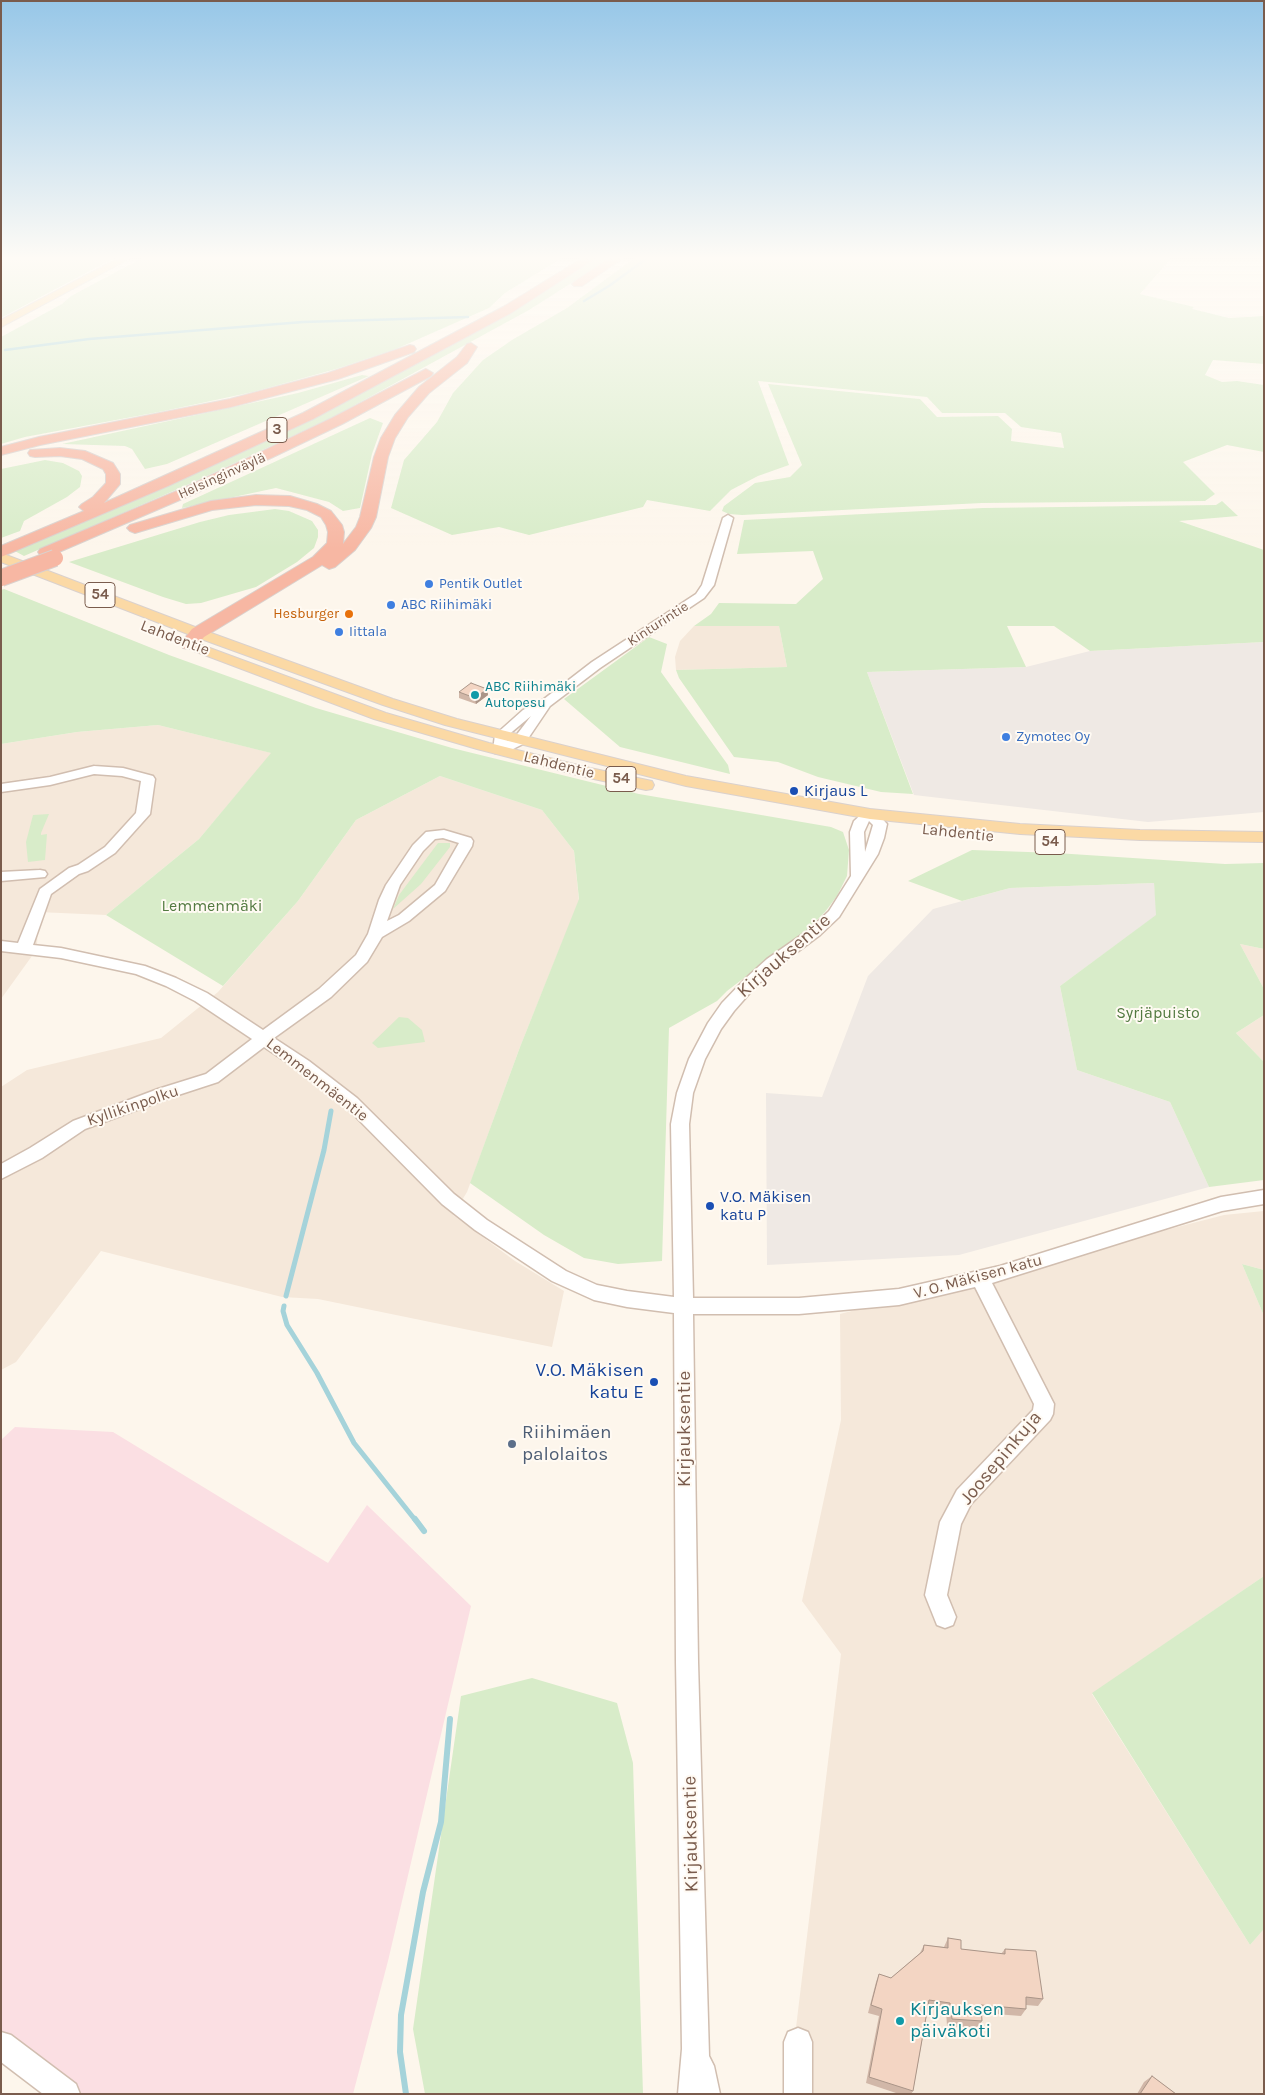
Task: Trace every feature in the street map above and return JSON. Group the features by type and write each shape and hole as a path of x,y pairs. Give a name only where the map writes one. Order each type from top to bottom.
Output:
{"highway":[{"path":"1,450 213,407 292,388 401,354"},
{"name":"Helsinginväylä","path":"40,536 163,483 308,416 429,354"},
{"name":"Helsinginväylä","path":"1,571 50,555 268,454 385,396 460,354"},
{"name":"Helsinginväylä","path":"199,638 309,577 333,562 349,547 358,537 368,517 375,476 388,438 402,416 420,394 468,354"},
{"path":"1,459 35,453 74,453 104,463 111,470 114,479 113,484 105,494 40,536"},
{"path":"1,578 50,555 144,524 210,506 256,500 290,501 312,506 332,520 336,532 336,540 332,549 319,560 199,638"},
{"name":"3","path":"2,554 40,536"}],"main road":[{"name":"Lahdentie","path":"2,554 358,708 501,743 520,740 686,781 871,820 1140,835 1264,838"},
{"name":"Lahdentie","path":"1,571 451,722 501,743 588,773 742,804 1075,844 1202,849 1264,849"}],"street":[{"name":"Kinturintie","path":"501,743 527,713 548,702 610,656 700,596 710,578 728,518"},
{"name":"Kinturintie","path":"520,740 548,702"},
{"path":"1,788 50,781 94,770 123,772 148,780 143,814 110,850 83,868 74,871 45,892 24,948"},
{"name":"Kirjauksentie","path":"692,2094 696,2050 687,1662 685,1341 680,1124 685,1093 697,1058 714,1027 728,1007 751,982 772,963 815,932 834,914 871,854 871,820"},
{"path":"858,876 857,832 871,820"},
{"name":"Kyllikinpolku","path":"1,1172 36,1153 79,1125 164,1093 212,1078 235,1062 263,1038 325,993 362,958 376,934 386,900 393,885 418,848 431,835 444,834 466,841 465,846 440,888 404,918 376,934"},
{"path":"1,877 40,874"},
{"name":"Lemmenmäentie","path":"1,946 104,961 140,970 201,997 263,1038 351,1102 448,1199 527,1256 559,1276 594,1292 646,1302 683,1306"},
{"name":"V. O. Mäkisen katu","path":"683,1306 798,1306 899,1298 980,1279 1157,1226 1221,1204 1264,1197"},
{"name":"Joosepinkuja","path":"945,1618 936,1596 951,1522 964,1497 1043,1414 1044,1404 980,1279"},
{"path":"798,2042 798,2094"},
{"path":"1,2045 66,2094"},
{"name":"Kirjauksentie","path":"696,2050 706,2094"}],"shaded area":[{"path":"694,626 779,626 787,667 676,670 675,657 680,641"},
{"path":"1264,642 1264,812 1148,822 914,795 867,672 1026,667 1090,651"},
{"path":"158,725 272,753 199,839 106,915 38,912 37,949 1,999 1,744 77,732"},
{"path":"440,776 542,810 574,851 579,901 520,1047 467,1192 453,1215 515,1261 564,1291 552,1347 318,1299 282,1297 101,1251 16,1362 1,1370 1,1087 27,1070 161,1038 218,992 298,901 356,820"},
{"path":"1154,883 1157,915 1060,986 1077,1070 1170,1102 1209,1187 959,1255 767,1265 766,1093 822,1097 868,976 933,909 1010,888"},
{"path":"1240,944 1264,949 1264,989"},
{"path":"1264,1015 1264,1062 1236,1033"},
{"path":"1264,1211 1264,1270 1242,1264 1264,1316 1264,1576 1092,1694 1250,1945 1264,1929 1264,2094 788,2094 841,1654 802,1601 841,1420 840,1314 1224,1215"},
{"path":"15,1427 113,1432 328,1563 367,1505 471,1606 388,1961 353,2094 65,2094 1,2045 1,1440"}],"green space":[{"path":"1,354 382,354 336,369 253,392 25,437 1,444"},
{"path":"436,354 449,354 333,417 194,482 24,556 13,550 322,413"},
{"path":"492,354 1264,354 1264,364 1213,360 1205,375 1222,382 1237,381 1264,385 1264,452 1227,445 1183,462 1215,494 1205,501 982,503 742,515 729,514 722,511 724,506 755,483 790,477 802,465 768,384 920,399 937,417 998,416 1012,429 1011,441 1064,448 1061,433 1021,427 1005,413 942,413 927,397 758,381 789,465 758,476 731,490 710,511 647,500 643,507 529,535 499,527 452,535 391,508 404,460 437,422 453,393 483,360"},
{"path":"362,375 369,376 167,464 145,469 132,449 125,446 62,444 298,393"},
{"path":"370,418 383,423 372,454 360,508 343,511 329,502 276,488 182,508 183,504"},
{"path":"45,460 63,463 79,471 82,476 80,487 67,497 24,521 20,531 1,538 1,469"},
{"path":"1222,501 1238,516 1179,521 1264,550 1264,642 1090,651 1054,626 1007,626 1026,667 867,672 913,794 881,792 818,777 778,762 734,757 679,678 676,670 787,667 779,626 694,626 711,614 719,603 796,604 823,579 813,551 737,554 744,520 983,508 1216,505"},
{"path":"275,509 289,511 312,521 318,530 318,537 314,548 297,562 256,587 201,603 186,604 163,597 69,562 200,522 229,515"},
{"name":"Lemmenmäki","path":"4,589 169,655 316,708 452,748 639,794 831,827 843,832 849,850 847,876 837,896 825,912 809,928 727,991 717,1001 669,1028 662,1261 618,1264 584,1258 544,1235 470,1183 520,1047 579,899 574,851 542,810 440,776 356,820 298,901 223,986 106,915 199,839 271,753 158,725 77,732 1,744 1,590"},
{"path":"649,637 667,644 661,672 728,765 730,774 620,747 564,699"},
{"path":"49,814 41,833 41,835 47,834 45,860 28,862 26,842 33,815"},
{"path":"438,843 450,843 450,847 421,884 393,909 399,895"},
{"name":"Syrjäpuisto","path":"972,850 1056,853 1225,864 1264,863 1264,949 1240,944 1264,989 1264,1015 1236,1033 1264,1062 1264,1180 1209,1187 1170,1102 1077,1070 1060,986 1156,915 1154,883 1010,888 962,901 908,881"},
{"path":"399,1017 408,1018 422,1030 425,1042 378,1048 372,1043"},
{"path":"1242,1264 1264,1270 1264,1316"},
{"path":"1264,1576 1264,1929 1250,1945 1092,1693"},
{"path":"532,1678 617,1703 633,1763 643,2094 425,2094 413,2029 461,1696"}],"building":[{"path":"471,683 487,689 475,698 459,692"},
{"name":"Kirjauksen päiväkoti","path":"948,1938 961,1940 961,1949 1005,1954 1005,1949 1036,1951 1043,1999 1026,1997 1026,2009 981,2005 982,2021 952,2019 950,2003 929,2000 913,2091 869,2077 882,2009 871,2005 879,1974 891,1978 923,1951 924,1945 948,1948"},
{"path":"1152,2076 1176,2094 1140,2094"}],"waterway":[{"path":"286,1296 324,1150 331,1111"},
{"path":"284,1306 283,1311 287,1325 317,1373 354,1443 416,1521"},
{"path":"415,1519 424,1531"},
{"path":"406,2094 400,2052 401,2015 423,1892 441,1822 450,1719"}],"place":[{"name":"Pentik Outlet","path":"429,584"},
{"name":"ABC Riihimäki","path":"391,605"},
{"name":"Hesburger","path":"349,614"},
{"name":"Iittala","path":"339,632"},
{"name":"ABC Riihimäki Autopesu","path":"475,695"},
{"name":"Zymotec Oy","path":"1006,737"},
{"name":"Kirjaus L","path":"794,791"},
{"name":"V.O. Mäkisen katu P","path":"710,1206"},
{"name":"V.O. Mäkisen katu E","path":"654,1382"},
{"name":"Riihimäen palolaitos","path":"512,1444"},
{"name":"Kirjauksen päiväkoti","path":"900,2021"}]}
